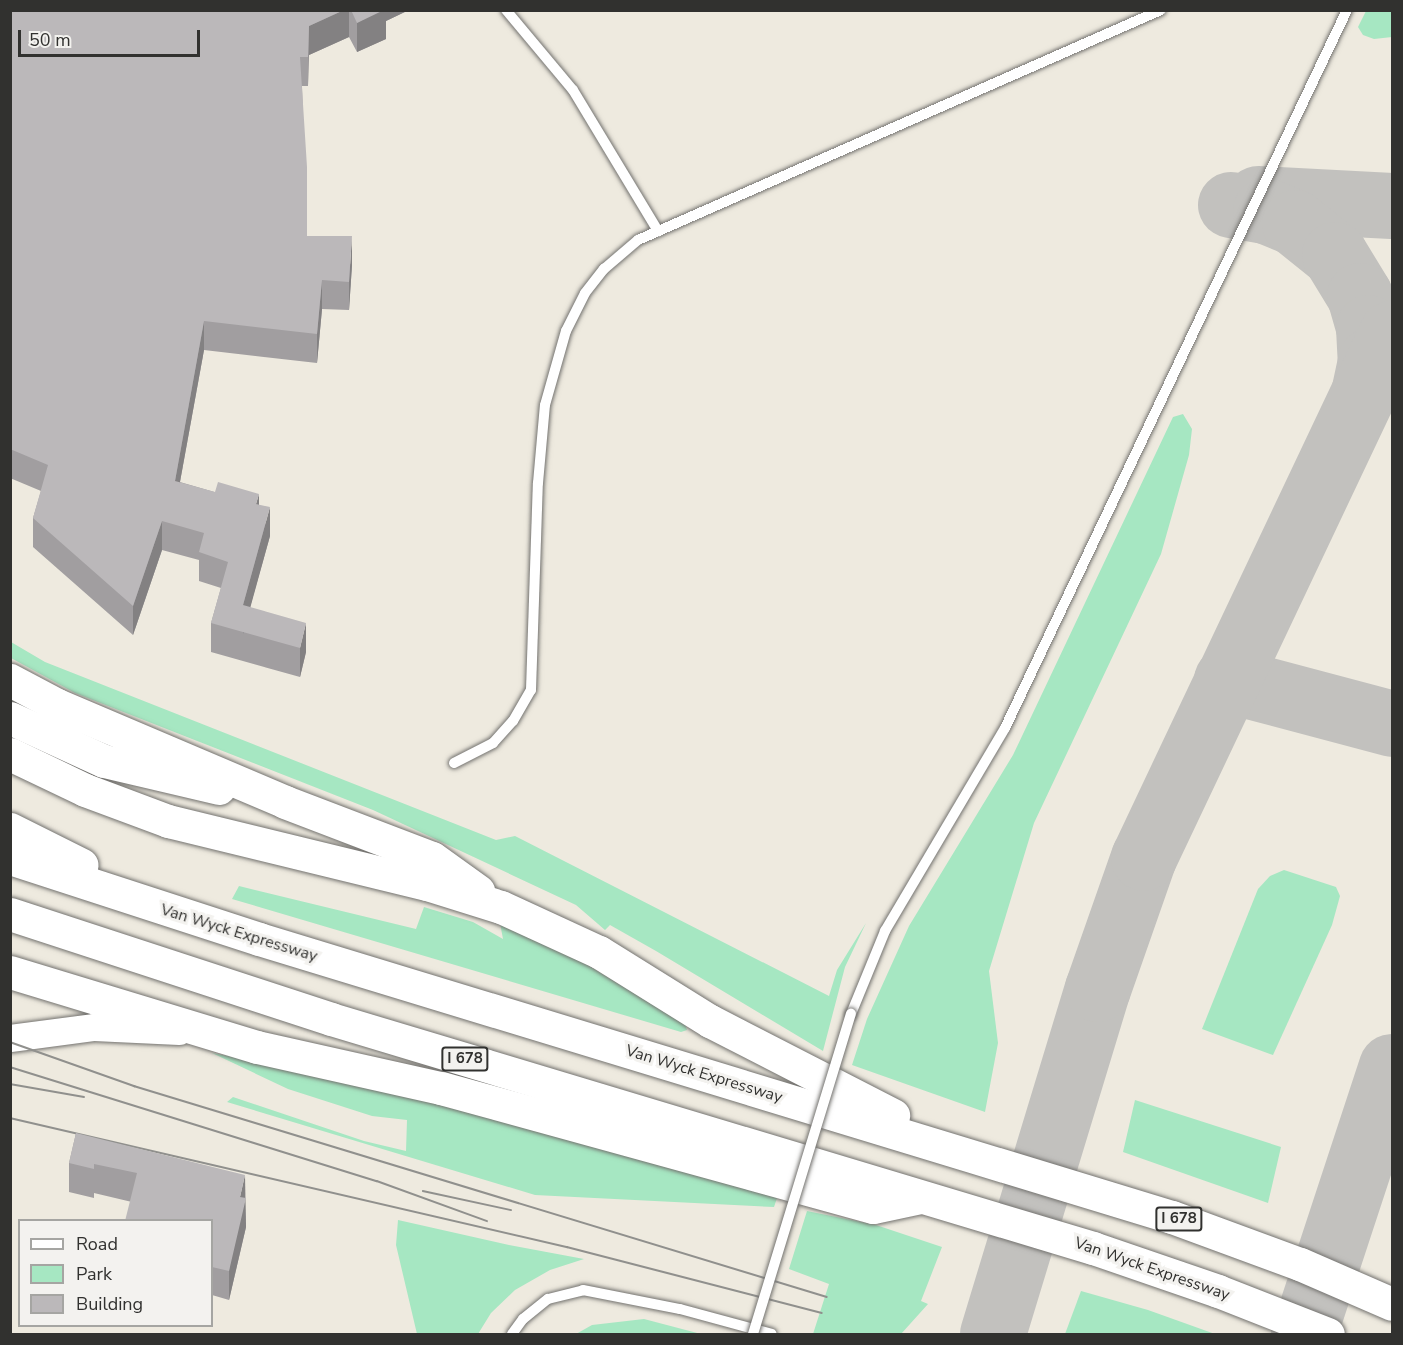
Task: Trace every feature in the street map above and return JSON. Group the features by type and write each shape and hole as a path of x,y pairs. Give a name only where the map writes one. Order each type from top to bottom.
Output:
{"highway":[{"path":"10,680 57,705 285,802 432,858 501,907"},
{"path":"10,718 39,734 128,769 285,802"},
{"path":"10,754 85,790 168,820 427,884 501,907 599,952 719,1026 960,1152"},
{"path":"10,829 177,914"},
{"name":"Van Wyck Expressway","path":"10,858 177,914 1215,1232 1392,1304"},
{"name":"Van Wyck Expressway","path":"10,914 341,1022 1134,1261 1328,1335"},
{"path":"10,972 207,1033 451,1090 873,1207 922,1197"}],"street":[{"path":"10,1038 94,1027 207,1033"}],"lane":[{"path":"506,10 568,83 658,231"},
{"path":"454,763 493,743 513,722 531,690 542,425 566,331 594,280 628,246 658,231 1161,10"},
{"path":"753,1335 851,1014 885,931 1005,728 1347,10"},
{"path":"512,1335 522,1319 548,1299 583,1290 670,1306 772,1335"}],"shaded area":[{"path":"10,11 1392,11 1392,1334 11,1334"}],"green space":[{"path":"1366,11 1392,11 1392,37 1374,39 1363,35 1358,27"},
{"path":"1183,414 1192,429 1189,455 1161,554 1034,823 989,971 998,1043 985,1112 852,1065 867,1019 909,926 1013,755 1173,417"},
{"path":"11,642 45,662 496,840 515,836 829,996 837,970 866,923 845,967 823,1051 610,925 605,930 576,905 373,810 75,693 11,658"},
{"path":"1284,870 1336,887 1340,896 1332,925 1273,1055 1202,1029 1258,889 1270,876"},
{"path":"239,886 416,929 424,907 473,922 503,939 500,923 571,955 685,1024 687,1030 681,1032 232,899"},
{"path":"212,1053 455,1098 779,1192 774,1207 535,1195 227,1102 233,1097 364,1141 406,1151 407,1120 372,1116 288,1089"},
{"path":"1135,1100 1281,1147 1268,1203 1123,1152"},
{"path":"807,1211 876,1225 942,1247 921,1301 928,1304 901,1334 813,1334 829,1284 789,1269"},
{"path":"398,1220 584,1259 550,1270 515,1290 491,1313 478,1334 417,1334 396,1245"},
{"path":"1081,1291 1148,1310 1215,1334 1065,1334"},
{"path":"644,1319 701,1334 576,1334 592,1325"}],"building":[{"path":"10,10 344,10 309,26 308,57 300,57 307,167 307,236 352,236 349,282 322,280 317,334 204,321 175,481 215,492 218,482 259,494 256,504 270,507 243,605 306,623 300,648 211,623 228,562 199,552 204,533 162,521 133,606 33,518 48,465 10,449"},
{"path":"351,10 384,10 357,23"},
{"path":"76,1133 245,1175 240,1197 246,1198 229,1271 213,1267 213,1219 126,1219 137,1173 94,1164 94,1169 69,1163"}],"taxiway":[{"path":"1258,199 1392,206"},
{"path":"1231,205 1266,211 1295,223 1335,255 1360,296 1369,328 1371,361 1365,389"},
{"path":"993,1334 1098,989 1144,858 1392,334"},
{"path":"1227,680 1392,724"},
{"path":"1304,1334 1392,1067"}],"tram line":[{"path":"10,1042 134,1086 827,1297"},
{"path":"10,1067 377,1181 487,1221"},
{"path":"10,1084 84,1097"},
{"path":"10,1118 567,1247 822,1313"},
{"path":"423,1191 511,1210"}]}
